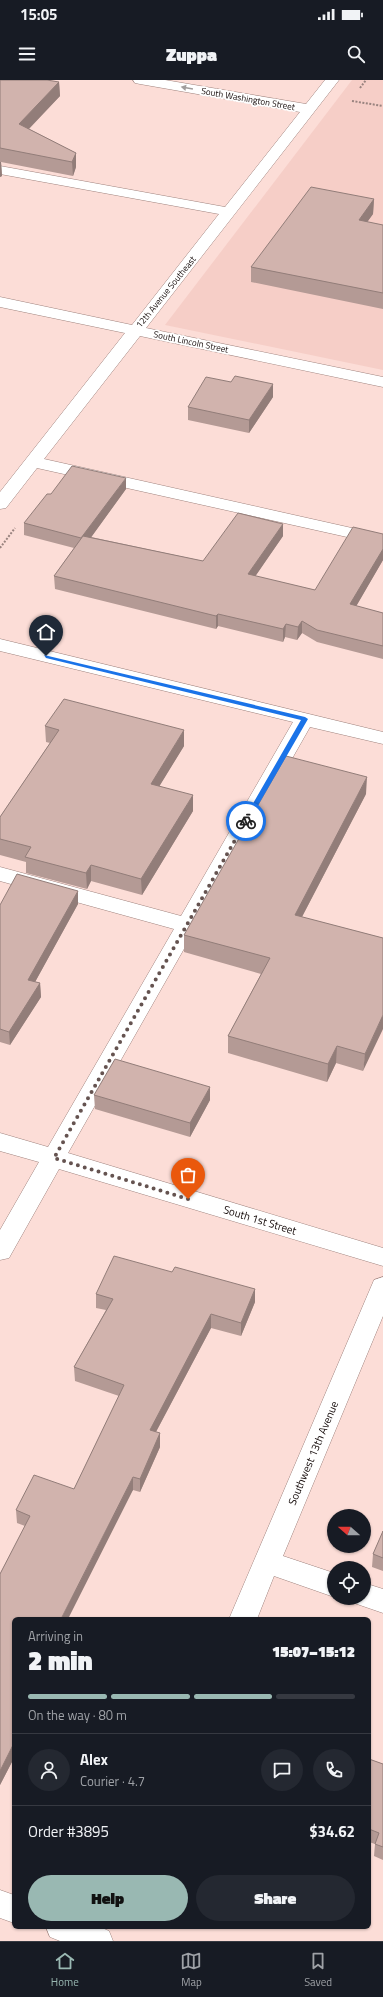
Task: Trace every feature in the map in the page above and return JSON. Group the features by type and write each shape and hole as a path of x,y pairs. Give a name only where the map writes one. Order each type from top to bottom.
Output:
{"street":[{"name":"South Washington Street","path":"140,80 309,109"},
{"name":"12th Avenue Southeast","path":"0,504 332,80"},
{"path":"0,170 230,212"},
{"name":"South Lincoln Street","path":"0,302 383,382"},
{"path":"32,462 383,540"},
{"path":"0,645 383,738"},
{"path":"0,1251 305,719"},
{"path":"0,874 187,925"},
{"name":"South 1st Street","path":"0,1142 383,1257"},
{"name":"Southwest 13th Avenue","path":"244,1617 383,1287"},
{"path":"267,1562 327,1583"},
{"path":"371,1598 383,1602"},
{"path":"0,1904 12,1908"},
{"path":"66,1929 98,1941"},
{"path":"103,1941 108,1929"}],"path":[{"path":"350,100 383,106"}],"shaded area":[{"path":"352,80 383,80 383,370 165,325"}],"building":[{"path":"0,80 47,80 59,82 19,124 76,153 72,162 0,148"},
{"path":"311,187 374,199 359,220 383,225 383,293 251,267"},
{"path":"235,376 273,384 249,420 188,407 206,377 231,382"},
{"path":"72,466 126,478 81,538 24,523 47,494 51,494"},
{"path":"238,513 283,524 248,574 315,590 353,527 383,534 383,549 350,604 383,613 383,646 317,630 302,621 298,627 286,624 283,629 218,614 216,616 54,576 83,536 203,561"},
{"path":"64,699 184,730 151,784 193,795 141,879 91,865 86,873 25,857 31,847 0,839 0,817 59,730 45,726"},
{"path":"286,756 367,777 295,915 383,938 383,1015 365,1054 337,1046 328,1064 228,1036 270,958 184,935"},
{"path":"17,874 78,891 28,980 40,983 9,1032 0,1029 0,905"},
{"path":"115,1059 210,1087 190,1123 94,1095"},
{"path":"114,1256 172,1272 175,1267 255,1289 241,1323 211,1314 150,1430 160,1433 140,1479 133,1477 62,1617 12,1617 12,1747 0,1771 0,1574 30,1516 16,1510 34,1475 74,1489 124,1385 74,1367 113,1299 96,1294"},
{"path":"383,1531 383,1558 373,1554"},
{"path":"371,1760 383,1764 383,1847 375,1844 379,1833 371,1830"}],"way so far":[{"path":"188,1199 54,1158 246,821"}],"route":[{"path":"46,656 305,719 246,821"}]}
